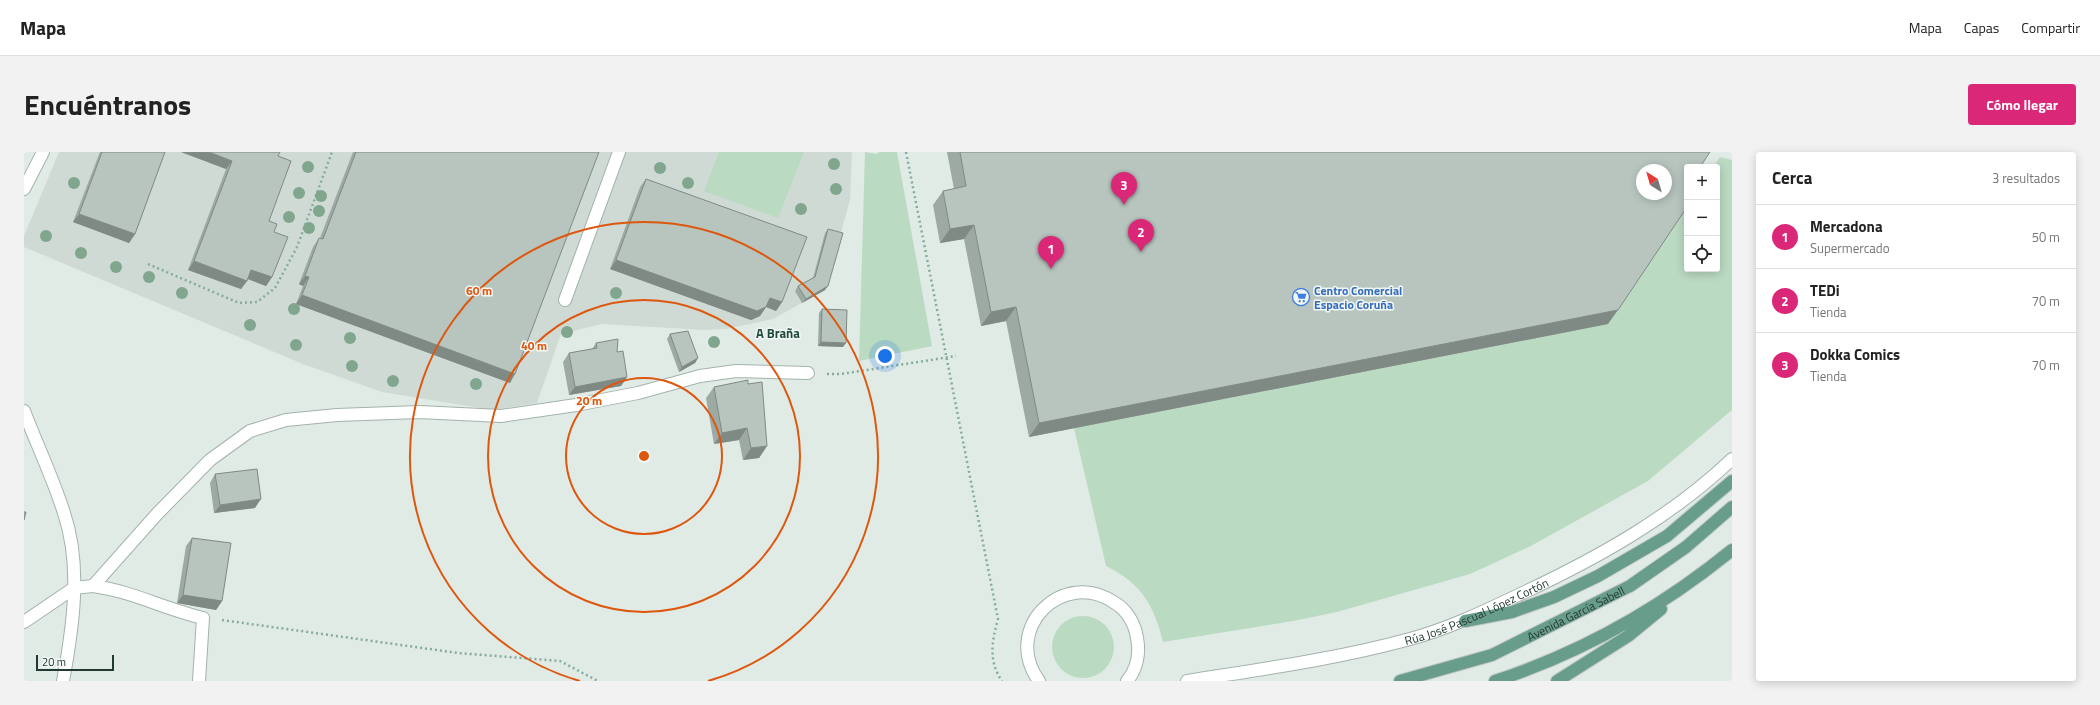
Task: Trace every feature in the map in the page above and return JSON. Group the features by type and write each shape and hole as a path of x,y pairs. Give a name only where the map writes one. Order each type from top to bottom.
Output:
{"main road":[{"path":"1465,621 1512,612 1554,597 1598,576 1667,536 1732,481"},
{"name":"Avenida García Sabell","path":"1400,681 1492,655 1630,586 1686,546 1732,507"},
{"path":"1557,681 1628,636 1732,550"},
{"path":"1495,681 1518,674 1591,642 1658,605 1718,562"}],"street":[{"path":"24,189 42,152"},
{"path":"564,300 619,152"},
{"path":"93,586 157,514 210,460 250,431 286,420 337,415 419,412 501,416 576,405 638,393 700,376 729,372 808,373"},
{"path":"24,411 65,513 71,541 74,588 70,640 63,681"},
{"name":"Rúa José Pascual López Cortón","path":"1187,681 1325,659 1410,639 1465,621 1569,571 1626,539 1710,480 1732,459"},
{"path":"24,622 74,588 93,586 116,589 178,612 203,618 199,681"},
{"path":"1039,681 1032,672 1027,654 1028,634 1036,617 1049,603 1062,596 1077,592 1092,592 1107,597 1120,606 1130,617 1136,631 1139,646 1137,662 1130,679"}],"path":[{"path":"148,264 239,303 257,302 275,288 298,247 332,152"},
{"path":"906,152 998,619 993,640 992,658 1002,681"},
{"path":"808,373 841,374 888,365 956,356"},
{"path":"203,618 458,653 560,661 598,681"}],"shaded area":[{"path":"59,152 852,152 850,200 825,290 773,319 726,329 704,330 602,324 561,334 537,403 492,410 382,392 303,364 24,247 24,236"}],"green space":[{"path":"719,152 804,152 778,218 704,191"},
{"path":"865,152 877,154 879,152 897,152 932,346 859,361"},
{"path":"1720,157 1732,160 1732,410 1648,481 1529,547 1470,574 1337,612 1293,621 1163,642 1155,617 1144,596 1128,580 1106,566 1074,428 1608,324 1684,210 1684,272 1720,272 1720,164 1715,164"},
{"path":"1077,616 1089,616 1105,625 1112,635 1114,647 1112,659 1105,669 1089,678 1077,678 1066,673 1057,664 1052,653 1052,641 1057,630 1066,621"}],"building":[{"path":"102,152 165,152 135,234 79,214"},
{"path":"209,152 280,152 278,156 291,161 269,221 277,224 274,232 288,237 272,277 251,270 247,281 194,261 232,161"},
{"path":"356,152 599,152 515,374 302,295 309,277 305,276 319,238 323,239"},
{"name":"Centro Comercial Espacio Coruña","path":"960,152 1710,152 1702,164 1684,164 1684,211 1618,310 1039,423 1016,307 991,312 974,225 950,229 943,191 966,186"},
{"path":"646,179 807,237 782,302 770,298 766,307 757,311 616,260"},
{"path":"828,229 843,233 828,286 806,299 798,286 815,277"},
{"path":"822,309 847,310 846,343 821,342"},
{"path":"688,331 698,358 682,367 670,334"},
{"path":"618,339 617,352 623,351 627,377 575,387 569,353 597,348 596,343"},
{"path":"748,380 748,384 762,382 767,446 751,448 747,428 722,433 714,387"},
{"path":"257,469 261,499 220,505 215,474"},
{"path":"192,538 231,543 222,601 183,595"}],"place":[{"name":"Dokka Comics","path":"1124,205"},
{"name":"TEDi","path":"1141,252"},
{"name":"Mercadona","path":"1051,269"},
{"name":"Centro Comercial Espacio Coruña","path":"1301,297"}],"district":[{"name":"A Braña","path":"778,333"}]}
